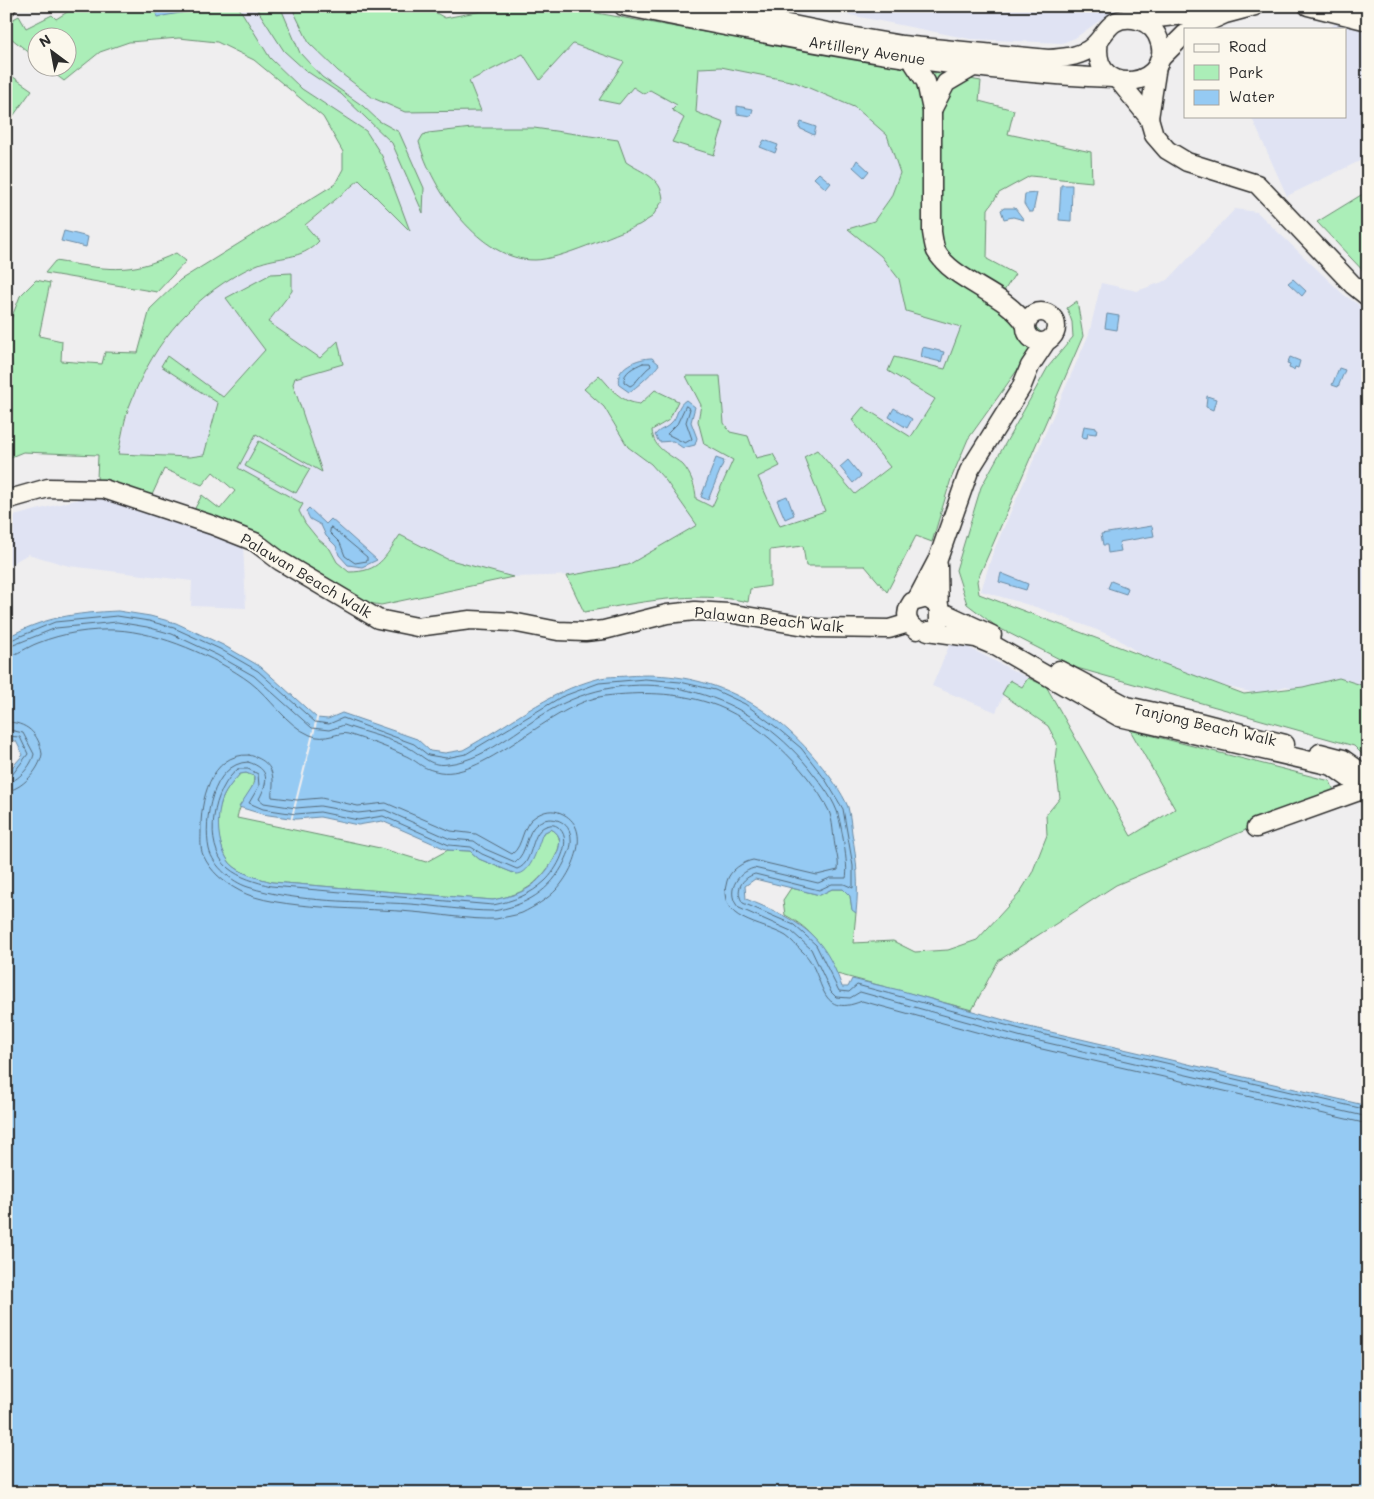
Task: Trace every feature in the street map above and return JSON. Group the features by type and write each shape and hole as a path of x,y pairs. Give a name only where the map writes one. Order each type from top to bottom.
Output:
{"street":[{"name":"Artillery Avenue","path":"623,6 840,49 911,59 1046,74 1116,79 1128,82 1145,78 1184,35"},
{"name":"Artillery Avenue","path":"697,6 902,45 1048,59 1078,54 1090,49 1099,40 1102,33 1114,22 1130,18 1140,20 1184,14 1207,6"},
{"path":"1194,28 1226,14 1255,6"},
{"path":"1308,6 1368,21"},
{"path":"1140,20 1155,32 1161,50 1150,95 1148,118"},
{"path":"1099,40 1097,51 1104,71 1116,79 1148,118 1154,134 1167,150 1187,162 1257,184 1353,285 1368,297"},
{"path":"911,59 926,82 932,110 932,232 936,251 956,271 1013,309 1034,330 1030,366 1021,388 969,471 938,559 917,599 912,602 907,612 909,623 917,630 928,631 940,621 937,586 938,559"},
{"path":"932,110 946,83 975,66"},
{"name":"Palawan Beach Walk","path":"6,500 48,488 104,489 212,525 255,542 280,561 378,619 417,627 470,620 512,622 558,631 585,632 604,630 667,614 695,611 728,613 817,628 889,629 909,623"},
{"path":"917,599 932,600 939,609"},
{"name":"Tanjong Beach Walk","path":"939,609 1046,662 1127,706 1191,720 1343,759 1366,786"},
{"name":"Tanjong Beach Walk","path":"928,631 976,638 1036,667 1057,682 1120,717 1332,766 1366,786"},
{"path":"1046,662 1057,682"},
{"path":"1256,828 1366,786"}],"shaded area":[{"path":"238,6 293,6 309,43 338,71 373,98 481,111 469,81 523,54 540,80 573,44 624,62 599,100 633,87 650,90 677,105 673,110 685,118 672,142 696,112 698,68 721,67 795,82 856,108 887,135 900,173 891,197 874,221 849,229 881,256 899,279 906,311 961,327 946,369 895,357 888,371 935,399 911,438 863,407 890,466 855,494 817,450 804,457 825,511 780,526 758,477 779,466 756,459 748,436 730,432 724,423 720,376 693,390 701,405 698,421 733,460 713,507 696,499 696,487 684,466 665,454 652,437 652,431 669,420 640,404 628,403 598,376 584,389 604,407 628,447 651,464 666,481 697,525 628,565 578,575 513,577 447,559 400,535 379,565 363,572 349,572 337,562 330,549 318,539 305,523 299,511 302,504 238,468 256,434 322,471 293,384 295,378 343,364 338,342 320,358 268,322 292,291 271,274 265,350 222,397 167,356 161,365 218,403 204,455 190,457 118,454 130,403 150,361 176,324 216,286 258,264 310,251 305,226 359,180 409,230 366,131 302,89 270,58"},
{"path":"805,6 1155,6 1124,8 1109,14 1075,38 1062,43 970,39"},
{"path":"1339,22 1368,30 1368,157 1287,196 1252,118 1346,118 1346,28 1328,28"},
{"path":"1235,209 1257,212 1344,295 1368,311 1368,716 1286,686 1259,694 1206,682 1146,658 1115,637 1039,608 981,591 993,552 1089,334 1101,283 1137,291 1168,280"},
{"path":"94,495 243,543 246,608 191,606 192,581 69,566 28,554 6,567 6,518"},
{"path":"952,639 1028,678 1022,687 1010,681 996,712 932,686"}],"green space":[{"path":"77,6 238,6 270,58 302,89 366,131 382,156 410,231 359,180 305,225 319,241 312,247 297,255 256,265 214,289 180,321 152,359 129,408 118,454 190,457 204,455 218,403 161,366 167,356 223,397 265,350 226,298 271,274 292,273 292,291 268,322 320,358 338,341 343,364 295,378 293,384 322,472 256,434 238,468 303,504 299,511 305,523 318,539 330,549 337,562 349,572 375,566 385,557 400,535 447,559 513,577 381,605 369,603 284,555 256,533 194,510 202,495 220,509 235,491 213,472 202,485 164,469 152,495 97,479 98,455 23,452 6,459 6,332 20,296 36,280 50,283 39,336 62,341 61,361 102,364 105,352 138,353 150,309 180,280 335,184 343,169 343,152 323,117 254,60 217,42 179,38 129,42 100,52 78,70 78,28 28,28 28,52 6,34 6,23 19,16 26,28 52,15 56,19"},
{"path":"255,6 280,6 300,53 322,77 363,106 379,121 399,132 424,188 423,213 392,143 341,94 305,70 284,51"},
{"path":"293,6 424,6 445,18 508,6 557,6 981,81 979,101 1014,110 1008,134 1091,152 1092,182 1030,176 999,193 988,209 987,259 1015,274 1002,294 1043,334 968,439 951,479 932,542 916,536 887,592 865,566 806,566 803,546 770,550 770,586 750,589 748,602 707,597 666,599 584,612 567,576 628,565 697,525 666,481 651,464 628,447 604,407 584,389 599,375 617,394 633,403 640,404 655,390 678,401 669,420 652,430 653,437 663,451 686,469 695,490 696,499 712,507 733,460 704,444 698,421 701,405 686,376 720,376 724,423 730,432 748,436 756,458 773,454 780,466 758,477 780,526 825,511 804,457 817,450 855,494 890,467 852,420 863,407 911,437 935,399 888,371 894,357 945,369 961,327 906,311 899,279 881,256 848,229 874,221 891,197 900,173 887,135 856,108 795,82 721,67 699,68 696,112 724,123 714,155 672,142 684,118 672,110 677,105 650,90 644,94 633,87 619,104 599,100 624,62 573,44 540,80 523,54 469,81 481,111 405,112 373,98 338,71 309,43"},
{"path":"6,72 32,90 6,126"},
{"path":"472,128 534,128 618,140 626,162 655,181 662,192 663,200 652,217 639,225 587,246 545,259 535,260 515,257 496,249 478,236 461,219 447,201 425,161 419,142 423,135"},
{"path":"1366,192 1368,195 1368,276 1317,222"},
{"path":"176,253 186,261 157,292 45,273 55,261 117,269 144,265"},
{"path":"1077,301 1083,336 977,581 979,594 1244,694 1303,687 1339,678 1368,687 1368,760 1354,746 1077,668 997,627 967,604 956,570 981,487 1048,367 1073,337 1072,322 1067,308"},
{"path":"259,441 310,469 296,493 245,466"},
{"path":"1028,678 1046,686 1131,836 1175,809 1130,730 1330,781 1337,798 1291,811 1116,885 998,961 972,1010 837,974 827,955 810,933 803,926 785,915 783,900 791,888 820,895 832,889 843,889 850,896 852,909 856,913 853,943 893,941 915,952 948,950 977,940 1019,894 1032,873 1047,835 1046,815 1060,798 1055,759 1057,743 1048,726 1002,694 1010,680 1022,687"},
{"path":"246,773 254,776 254,782 238,812 237,818 380,848 426,862 448,850 470,851 479,859 516,874 543,833 551,829 557,834 560,842 554,859 535,883 516,894 493,900 272,882 250,875 234,867 226,857 220,842 218,818 222,799 240,774"}],"water":[{"path":"168,6 185,6 186,12 157,17 155,9"},
{"path":"737,106 753,109 751,116 737,114"},
{"path":"801,122 816,127 814,135 799,128"},
{"path":"764,140 778,145 775,153 760,147"},
{"path":"857,160 869,171 864,177 853,167"},
{"path":"819,173 831,183 826,189 814,178"},
{"path":"1061,185 1072,185 1071,221 1059,220"},
{"path":"1037,193 1033,212 1029,212 1024,204 1025,194"},
{"path":"1004,208 1015,208 1024,220 1013,217 1004,219 1001,210"},
{"path":"64,231 88,237 86,247 61,241"},
{"path":"1293,279 1306,291 1302,296 1288,283"},
{"path":"1107,314 1119,316 1117,330 1105,328"},
{"path":"923,347 944,352 941,362 921,357"},
{"path":"1290,357 1300,361 1298,368 1295,367 1294,370 1289,368 1290,365 1287,364"},
{"path":"646,358 652,358 659,364 658,366 636,387 629,392 619,385 620,373 628,365"},
{"path":"1339,368 1345,370 1338,387 1332,385"},
{"path":"1207,396 1216,399 1213,410 1206,407"},
{"path":"686,400 695,407 691,422 697,438 695,445 683,448 673,441 659,442 655,435 674,420 681,405"},
{"path":"894,408 912,419 907,428 889,417"},
{"path":"1084,426 1097,428 1096,434 1088,433 1087,438 1082,437"},
{"path":"716,458 724,461 708,500 701,497"},
{"path":"848,460 861,476 853,483 840,467"},
{"path":"787,496 794,515 785,519 777,500"},
{"path":"309,508 326,524 331,519 377,560 362,567 348,565 339,555 336,546 326,536 321,525 310,519 306,511"},
{"path":"1152,526 1154,536 1119,542 1121,551 1108,553 1107,545 1103,545 1101,534"},
{"path":"1001,573 1028,584 1026,590 999,582"},
{"path":"1111,581 1128,588 1126,594 1108,588"},
{"path":"118,611 150,616 176,623 223,645 261,667 317,718 328,719 342,713 417,739 430,751 445,753 463,750 528,710 562,692 600,678 656,675 683,678 709,684 734,694 757,707 800,741 831,778 848,807 857,873 856,913 852,910 850,896 843,889 832,889 820,895 755,879 745,886 746,899 794,921 817,940 835,968 842,987 848,987 852,979 899,990 1025,1026 1368,1106 1368,1493 6,1493 6,774 23,755 16,741 6,740 6,638 33,625 60,617","holes":["246,773 254,776 254,784 239,807 262,814 296,819 320,817 358,825 382,821 448,850 470,851 479,859 516,874 522,873 530,864 543,833 551,829 558,834 560,841 558,850 549,868 530,887 516,894 493,900 272,882 250,875 234,867 226,857 219,834 219,810 226,791 240,774"]}],"pier":[{"path":"317,714 319,715 292,821 290,821"}]}
